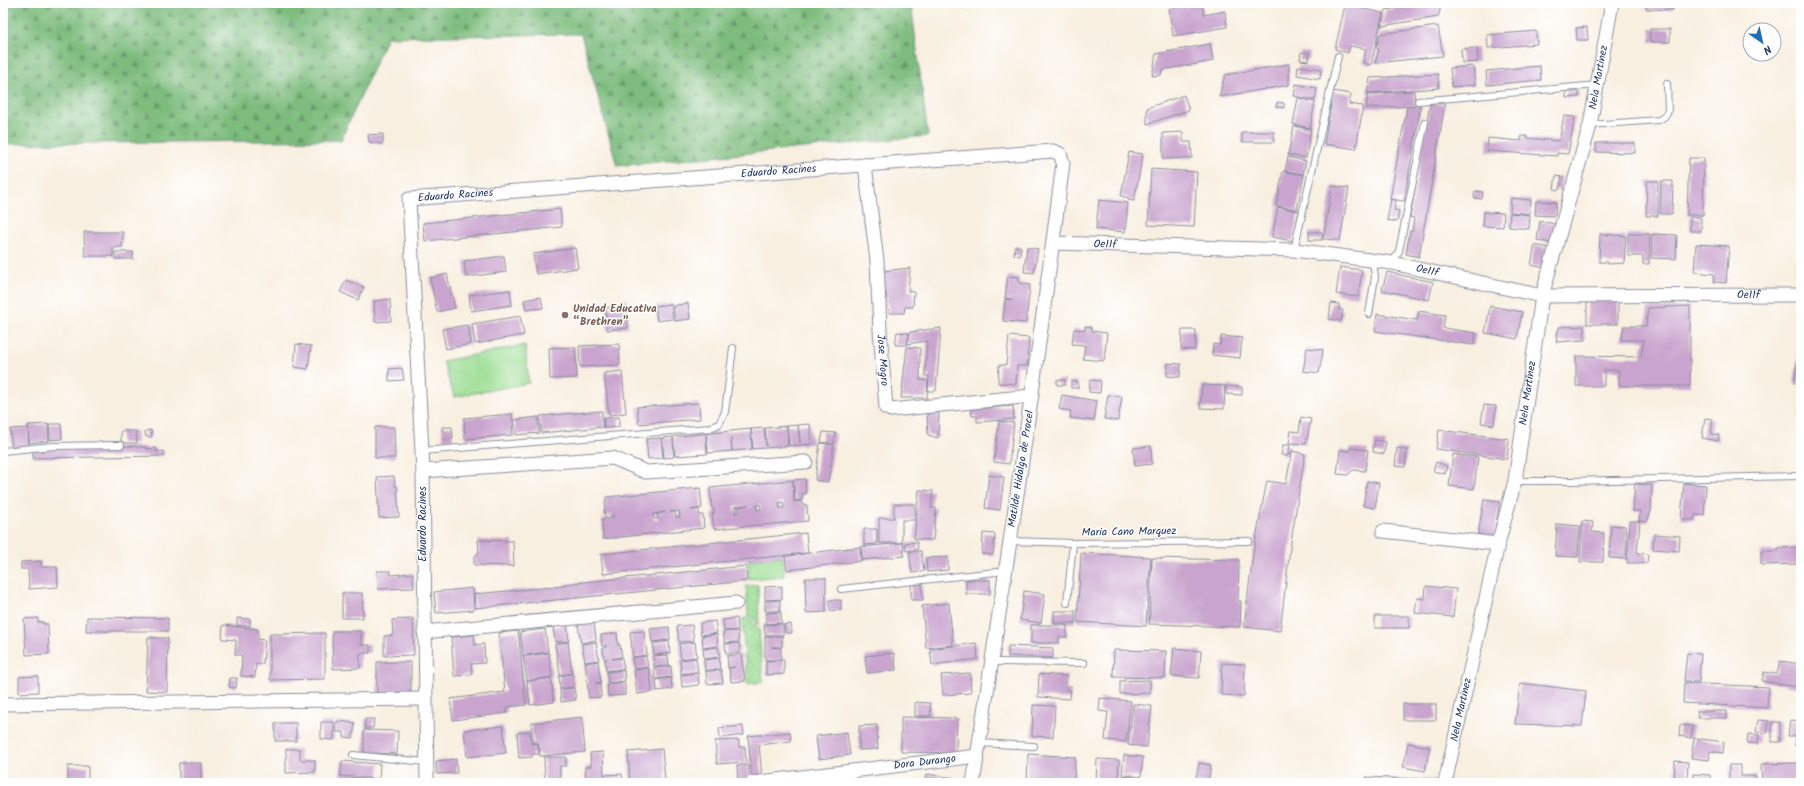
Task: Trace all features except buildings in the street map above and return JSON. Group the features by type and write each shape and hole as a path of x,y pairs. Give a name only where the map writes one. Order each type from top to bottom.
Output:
{"street":[{"name":"Nela Martinez","path":"1446,783 1498,544 1515,481 1542,296 1590,125 1612,3"},
{"name":"Eduardo Racines","path":"427,783 423,471 409,199 1053,151 1060,154"},
{"name":"Matilde Hidalgo de Procel","path":"973,783 1004,571 1032,396 1063,162 1060,154"},
{"name":"Jose Mogro","path":"865,165 877,261 880,330 886,408 891,410 1032,396"},
{"name":"Oe11f","path":"1053,243 1294,250 1392,263 1542,296 1801,295"},
{"path":"423,471 614,458 646,472 806,462"},
{"path":"1383,531 1498,544"},
{"path":"424,632 736,603"},
{"path":"3,704 425,699"},
{"name":"Dora Durango","path":"752,783 977,756"}],"lane":[{"path":"1294,250 1338,56"},
{"path":"1590,125 1659,120 1666,116 1668,111 1668,84"},
{"path":"1418,101 1598,85"},
{"path":"1392,263 1399,251 1425,122"},
{"path":"1370,314 1375,278 1373,261"},
{"path":"422,451 710,428 719,424 725,412 733,348"},
{"path":"3,451 53,446 121,445"},
{"path":"1515,481 1801,476"},
{"name":"Maria Cano Marquez","path":"1010,541 1073,543 1249,541"},
{"path":"1067,603 1073,543"},
{"path":"841,589 1004,571"},
{"path":"991,662 1084,663"},
{"path":"979,743 1034,746"},
{"path":"353,756 427,762"}],"green space":[{"path":"3,3 911,3 928,136 617,166 581,34 387,37 341,140 8,144 3,143"},
{"path":"962,3 988,3 962,9"},
{"path":"525,345 529,383 454,397 443,361"},
{"path":"783,556 784,576 749,579 748,560"},
{"path":"758,585 759,625 748,614 746,586"},
{"path":"749,618 759,628 763,682 747,684 742,619"}],"place":[{"name":"Unidad Educativa “Brethren”","path":"565,315"}]}
